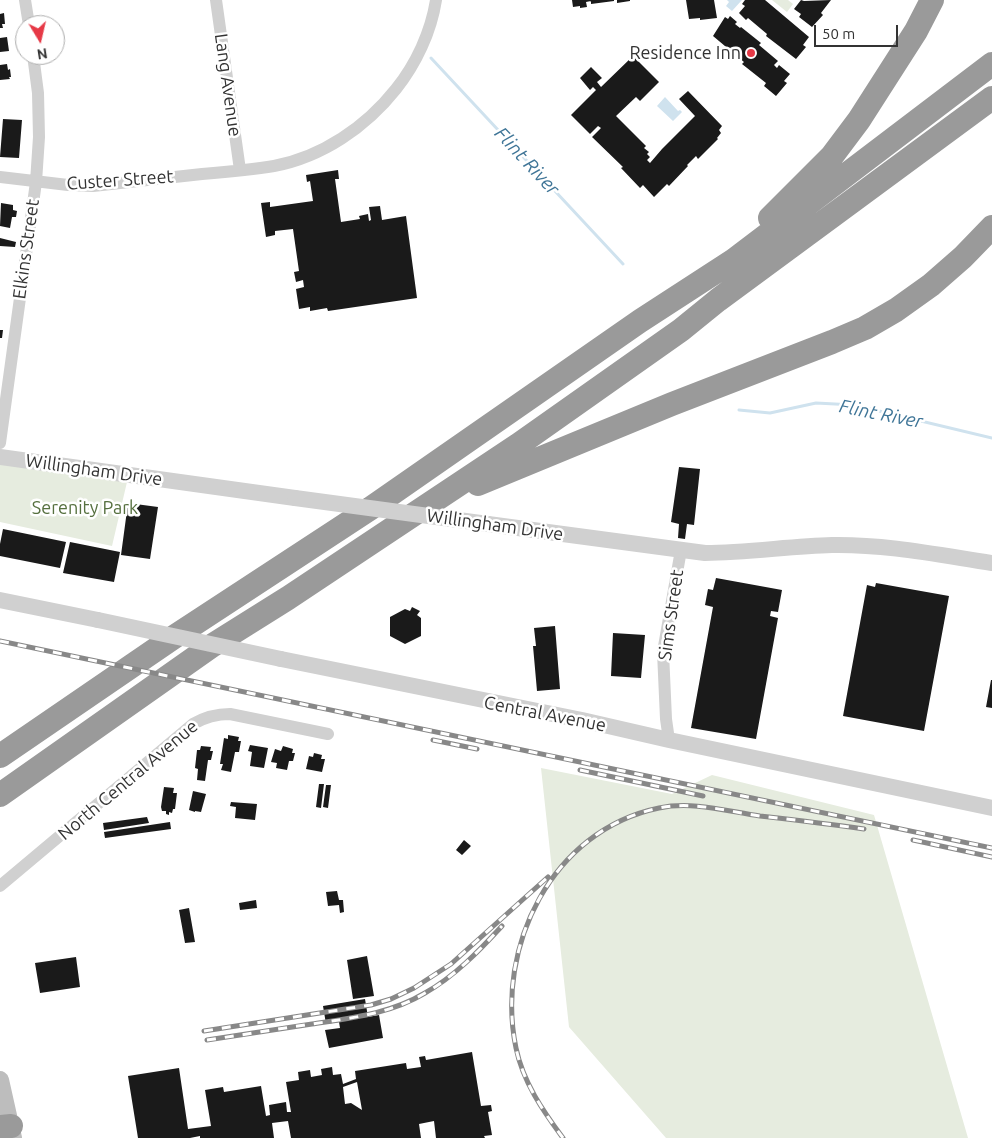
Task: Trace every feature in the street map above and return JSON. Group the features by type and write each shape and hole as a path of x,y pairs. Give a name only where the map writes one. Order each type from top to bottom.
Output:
{"highway":[{"path":"640,321 768,220 832,156 859,120 916,30 932,0"},
{"path":"0,756 11,745 371,508 640,321 741,254 992,64"},
{"path":"0,795 212,645 288,598 518,445 681,330 718,300 992,98"},
{"path":"430,504 672,404 865,328 896,310 931,285 964,257 992,227"}],"main road":[{"path":"0,1080 8,1130"}],"street":[{"path":"25,0 27,15"},
{"name":"Lang Avenue","path":"216,0 240,170"},
{"name":"Custer Street","path":"0,177 36,182 93,186 275,166 306,156 336,142 363,124 386,101 406,76 422,47 434,13 436,0"},
{"name":"Elkins Street","path":"0,443 6,355 36,182 39,137 38,93 34,65"},
{"name":"Willingham Drive","path":"0,457 705,553 833,545 881,547 992,563"},
{"name":"Sims Street","path":"669,740 663,652 681,550"},
{"name":"Central Avenue","path":"0,600 992,808"},
{"name":"North Central Avenue","path":"0,886 193,724 205,717 217,714 230,714 328,734"}],"green space":[{"path":"772,0 788,0 793,4 787,12"},
{"name":"Serenity Park","path":"0,463 127,482 112,546 0,522"},
{"path":"541,768 672,794 712,775 874,815 968,1138 666,1138 569,1027"}],"water":[{"path":"727,0 742,0 732,11 726,6 729,2"},
{"path":"665,97 678,111 682,112 673,121 657,106"}],"building":[{"path":"572,0 591,1 586,2 587,7 580,8 580,6 573,7"},
{"path":"591,0 614,0 614,1 591,4"},
{"path":"617,0 630,0 630,1 617,3"},
{"name":"Residence Inn","path":"686,0 714,0 717,18 689,19"},
{"name":"Residence Inn","path":"745,0 765,0 809,37 803,45 806,47 796,59 766,36 767,34 748,18 746,20 739,13 745,6 742,4"},
{"path":"801,0 831,0 821,13 823,15 812,27 799,17 801,14 794,9"},
{"path":"4,13 5,24 2,24 3,28 0,28 0,14"},
{"name":"Residence Inn","path":"730,16 737,22 735,24 761,43 759,45 778,61 774,65 777,68 779,65 790,74 784,81 787,83 776,96 764,86 766,83 742,64 744,62 713,36 725,17 728,19"},
{"path":"7,37 9,51 0,52 0,38"},
{"path":"633,56 659,82 640,101 636,97 616,116 646,146 644,148 649,152 647,154 650,157 647,160 650,163 695,116 679,99 688,91 722,126 719,130 721,133 718,139 698,159 696,156 669,186 667,184 654,197 643,185 640,188 621,168 623,167 592,137 601,128 598,126 590,134 571,115 596,90 593,87 590,90 580,78 591,67 602,78 597,82 601,87"},
{"path":"7,64 11,77 9,77 10,79 0,80 0,65"},
{"path":"3,119 22,120 19,158 0,157"},
{"path":"338,170 339,179 335,179 341,222 360,219 359,216 368,214 369,221 371,220 369,207 380,206 382,220 406,216 417,298 328,311 327,308 310,311 310,307 299,309 296,289 304,287 303,280 296,282 294,272 299,271 293,229 275,231 275,235 266,237 261,203 270,202 270,207 313,201 310,181 307,182 306,175"},
{"path":"1,203 13,205 13,210 17,211 16,217 12,217 10,228 0,226"},
{"path":"0,238 16,242 15,247 0,246"},
{"path":"0,330 3,330 2,338 0,338"},
{"path":"679,467 700,469 694,525 687,524 685,539 678,538 679,524 671,522"},
{"path":"128,503 158,507 150,559 121,555"},
{"path":"3,529 66,542 60,568 0,556"},
{"path":"70,542 120,552 114,582 63,573"},
{"path":"716,578 782,590 778,612 771,611 770,616 778,618 756,739 691,728 713,607 705,605 708,589 713,590"},
{"path":"876,583 949,596 924,731 843,716 867,585 875,587"},
{"path":"412,607 420,611 417,615 421,618 421,636 405,644 390,636 390,617 405,609 410,611"},
{"path":"555,626 560,689 537,691 533,646 536,646 534,628"},
{"path":"613,633 645,635 641,678 611,676"},
{"path":"992,680 992,708 986,707"},
{"path":"228,735 239,737 238,741 241,741 239,752 235,752 231,772 221,770 223,764 220,764 224,738 228,739"},
{"path":"250,745 268,748 264,768 250,766 252,752 248,751"},
{"path":"201,746 211,747 210,751 213,751 211,760 208,760 205,781 197,780 198,769 195,768 197,750 200,750"},
{"path":"283,746 293,749 292,753 295,753 293,761 289,761 287,770 276,768 277,763 271,762 275,749 281,751"},
{"path":"314,753 322,755 321,759 325,759 322,772 306,769 309,756 313,757"},
{"path":"319,784 324,784 321,808 316,807"},
{"path":"326,785 331,785 328,808 323,807"},
{"path":"164,787 174,788 173,793 177,793 175,809 173,809 172,813 169,812 169,815 166,814 166,811 162,811 161,807"},
{"path":"193,791 206,794 201,812 189,810"},
{"path":"231,802 257,804 255,820 235,818 236,807 230,806"},
{"path":"147,817 149,823 104,830 103,823"},
{"path":"170,822 171,829 105,838 104,832"},
{"path":"464,840 471,846 462,855 456,850"},
{"path":"337,891 339,900 343,900 344,912 340,913 339,905 328,906 326,892"},
{"path":"256,900 257,908 240,910 239,903"},
{"path":"189,908 195,942 185,943 179,910"},
{"path":"367,956 374,996 353,999 347,960"},
{"path":"76,957 80,987 40,993 35,963"},
{"path":"365,999 368,1017 379,1015 383,1038 329,1048 325,1030 340,1028 339,1022 326,1024 323,1006"},
{"path":"472,1052 481,1106 491,1105 492,1111 488,1112 492,1135 484,1136 485,1138 436,1138 434,1121 419,1124 421,1138 291,1138 288,1121 272,1123 274,1138 200,1138 200,1136 190,1138 138,1138 128,1076 179,1068 188,1129 211,1126 205,1090 223,1087 224,1092 261,1086 266,1116 270,1115 269,1105 286,1102 287,1112 291,1112 286,1082 299,1080 298,1072 310,1070 311,1077 322,1075 321,1069 332,1067 333,1075 341,1074 343,1084 356,1079 355,1071 406,1063 407,1069 421,1067 419,1057 425,1056 426,1060","holes":["357,1082 362,1110 351,1103 345,1104 343,1087"]}],"waterway":[{"name":"Flint River","path":"431,58 623,264"},
{"name":"Flint River","path":"739,410 770,413 816,403 854,405 992,438"}],"railway":[{"path":"0,641 992,848"},
{"path":"433,740 477,749"},
{"path":"580,770 703,796"},
{"path":"563,1138 541,1107 523,1073 516,1048 512,1010 514,971 524,933 540,898 561,867 589,841 621,820 671,806 696,806 864,829"},
{"path":"913,840 992,857"},
{"path":"204,1031 371,1005 391,999 414,988 451,964 548,877"},
{"path":"207,1040 356,1017 398,1006 425,993 446,979 475,954 502,926"}],"place":[{"name":"Residence Inn","path":"751,53"}]}
